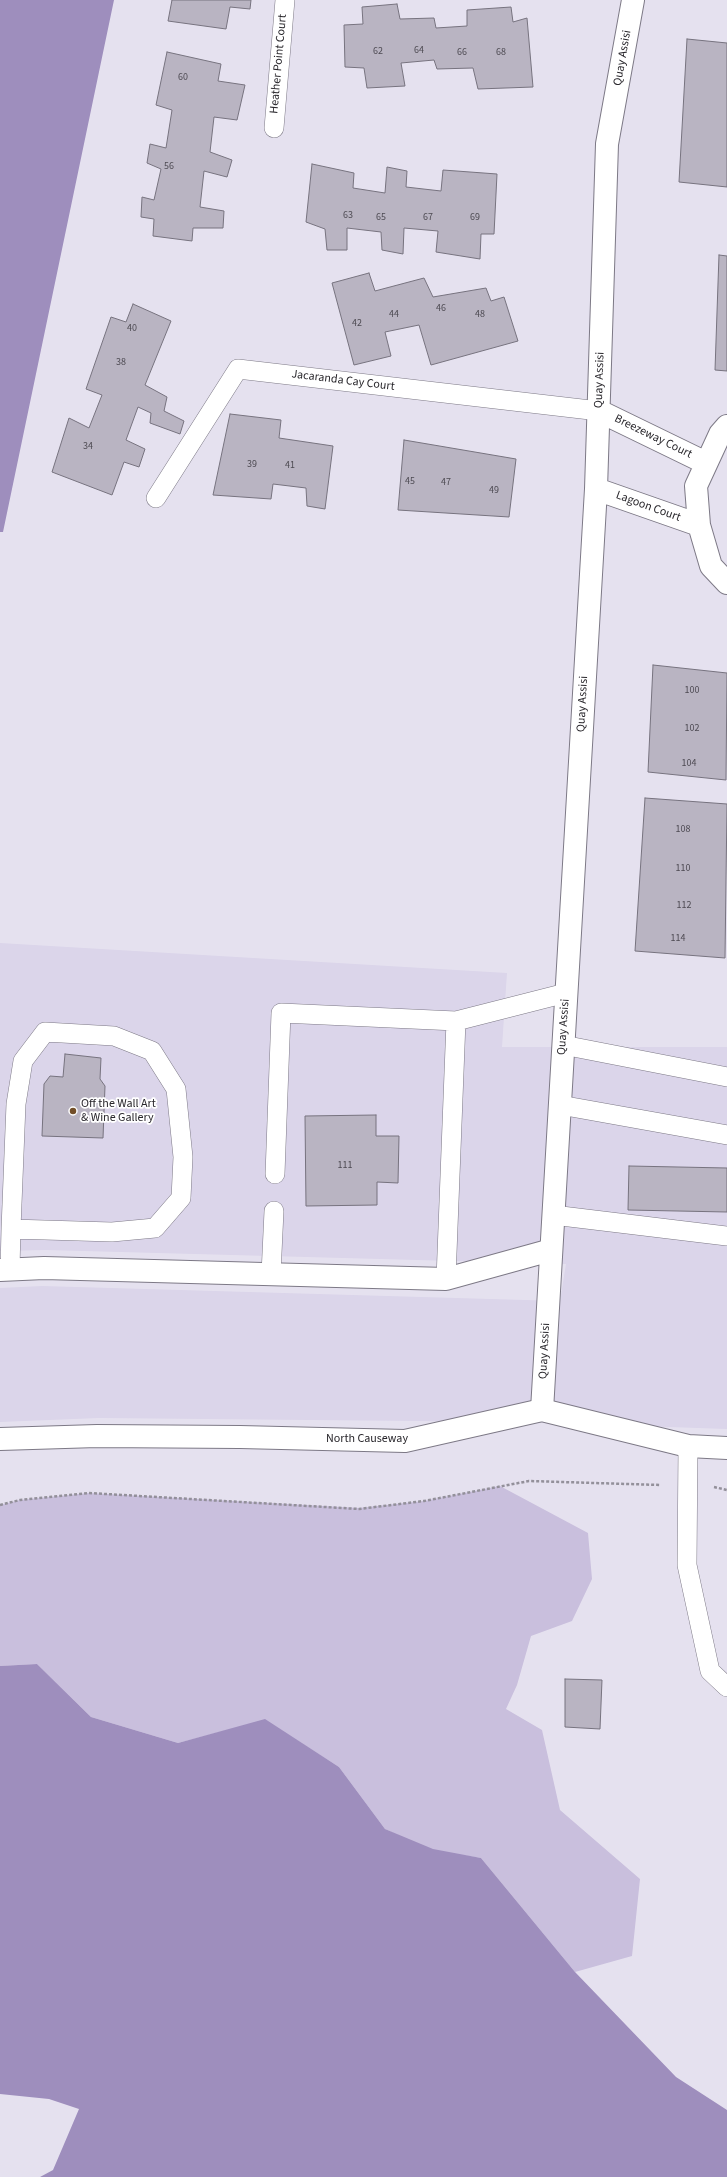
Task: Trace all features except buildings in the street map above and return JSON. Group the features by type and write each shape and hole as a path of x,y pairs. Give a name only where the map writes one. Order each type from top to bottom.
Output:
{"street":[{"name":"Quay Assisi","path":"542,1410 596,489 607,144 633,0"},
{"name":"Breezeway Court","path":"599,411 706,463"},
{"name":"Breezeway Court","path":"696,486 720,434 727,426"},
{"name":"Lagoon Court","path":"696,486 699,525 711,566 727,582"},
{"name":"Lagoon Court","path":"596,489 699,525"},
{"path":"5,1269 446,1279 551,1250"},
{"name":"North Causeway","path":"0,1439 160,1436 404,1441 542,1410 688,1446 727,1448"}],"lane":[{"name":"Heather Point Court","path":"274,128 285,0"},
{"name":"Jacaranda Cay Court","path":"156,498 238,369 599,411"},
{"path":"275,1174 281,1014 456,1021 566,993"},
{"path":"446,1279 456,1021"},
{"path":"5,1269 11,1229 16,1104 23,1061 44,1032 114,1036 152,1051 176,1090 183,1157 181,1198 155,1228 112,1232 11,1229"},
{"path":"563,1045 727,1077"},
{"path":"560,1105 727,1135"},
{"path":"271,1274 274,1211"},
{"path":"553,1215 727,1236"},
{"path":"688,1446 686,1565 710,1671 727,1687"}],"path":[{"path":"0,1505 20,1500 89,1493 359,1508 424,1501 529,1481 688,1486 727,1490"}],"shaded area":[{"path":"0,0 114,0 3,532 0,532"},
{"path":"0,943 507,973 502,1047 727,1047 727,1429 521,1422 99,1418 0,1422 0,1288 42,1286 560,1301 566,1264 46,1250 0,1251"},
{"path":"500,1486 588,1533 592,1579 572,1621 531,1636 517,1685 506,1709 542,1730 560,1810 640,1879 632,1956 575,1972 481,1858 430,1850 385,1829 339,1767 265,1720 178,1743 91,1717 37,1664 0,1666 0,1505 20,1500 89,1493 359,1508 424,1501"},
{"path":"37,1664 91,1717 178,1743 265,1719 339,1767 385,1829 433,1849 481,1858 575,1972 676,2077 727,2110 727,2177 40,2177 53,2170 79,2109 49,2099 0,2094 0,1666"}],"place":[{"name":"Off the Wall Art & Wine Gallery","path":"73,1111"}]}
